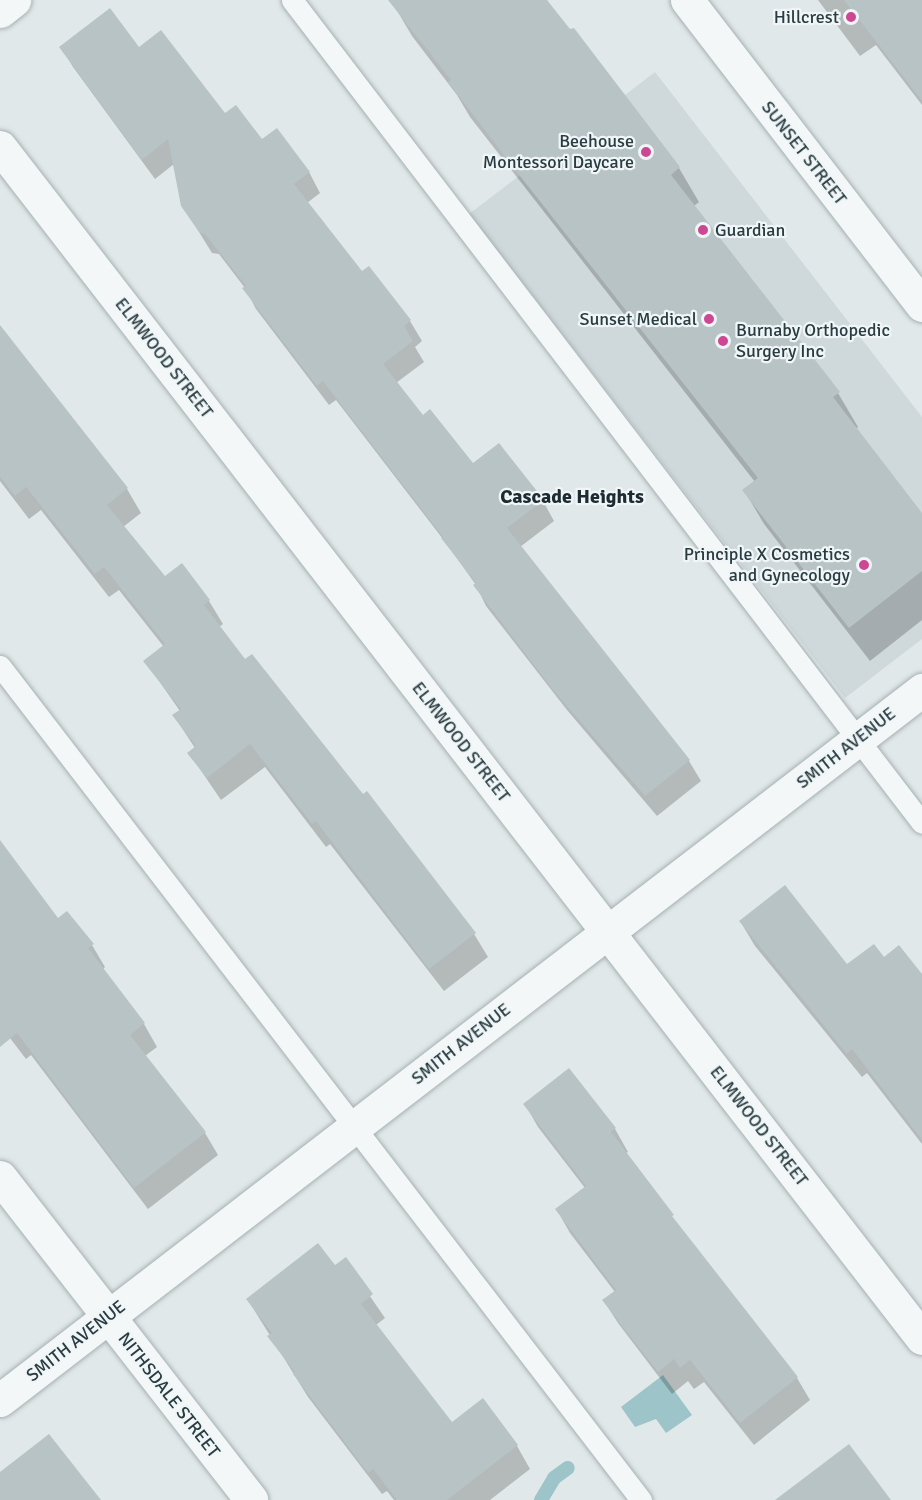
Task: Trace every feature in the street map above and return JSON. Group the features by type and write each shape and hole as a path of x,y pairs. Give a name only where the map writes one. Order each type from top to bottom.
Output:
{"street":[{"path":"0,11 14,0"},
{"name":"SUNSET STREET","path":"687,0 922,305"},
{"name":"ELMWOOD STREET","path":"0,147 922,1338"},
{"name":"SMITH AVENUE","path":"0,1400 922,690"},
{"name":"NITHSDALE STREET","path":"0,1177 250,1500"}],"lane":[{"path":"292,0 922,823"},
{"path":"0,666 641,1500"}],"shaded area":[{"path":"655,72 922,417 922,639 845,698 469,214"}],"water":[{"path":"663,1375 692,1415 666,1433 656,1419 635,1427 621,1407"}],"building":[{"path":"388,0 547,0 570,29 574,28 680,167 671,175 840,392 833,397 922,513 922,571 849,628 742,490 758,478 513,167 448,82 451,80"},
{"path":"844,0 922,0 922,101"},
{"path":"110,8 139,47 161,30 225,113 236,105 262,139 277,128 310,172 294,184 362,271 369,266 411,320 404,326 413,341 383,364 423,415 430,409 473,463 499,443 544,500 507,528 690,760 645,796 553,690 473,585 476,583 441,538 443,537 323,381 317,386 242,288 246,286 205,234 199,232 181,206 168,139 142,160 59,47"},
{"path":"0,325 128,488 107,505 165,576 182,563 210,600 204,605 245,659 252,654 363,794 367,791 476,933 429,969 316,821 312,824 250,744 207,778 187,753 196,746 172,715 181,709 143,661 165,644 104,567 95,574 26,487 15,496 0,477"},
{"path":"0,840 58,918 67,911 94,944 88,948 145,1023 130,1035 206,1132 134,1188 17,1033 0,1047"},
{"path":"785,885 847,964 874,944 884,957 899,945 922,974 922,1140 852,1049 847,1054 739,921"},
{"path":"569,1068 616,1128 611,1132 674,1215 672,1216 798,1377 740,1423 690,1360 680,1368 674,1359 658,1372 602,1300 616,1290 555,1209 586,1186 523,1104"},
{"path":"318,1243 335,1265 346,1257 373,1294 361,1304 452,1422 483,1398 518,1445 447,1500 397,1500 373,1469 368,1473 293,1374 295,1372 267,1336 272,1333 246,1299"},
{"path":"49,1434 101,1500 0,1500 0,1472"},
{"path":"849,1444 891,1500 775,1500"}],"waterway":[{"path":"541,1500 554,1478 568,1468"}],"place":[{"name":"Hillcrest","path":"851,17"},
{"name":"Beehouse Montessori Daycare","path":"646,152"},
{"name":"Guardian","path":"703,230"},
{"name":"Sunset Medical","path":"709,319"},
{"name":"Burnaby Orthopedic Surgery Inc","path":"723,341"},
{"name":"Principle X Cosmetics and Gynecology","path":"864,565"}],"district":[{"name":"Cascade Heights","path":"572,496"}]}
